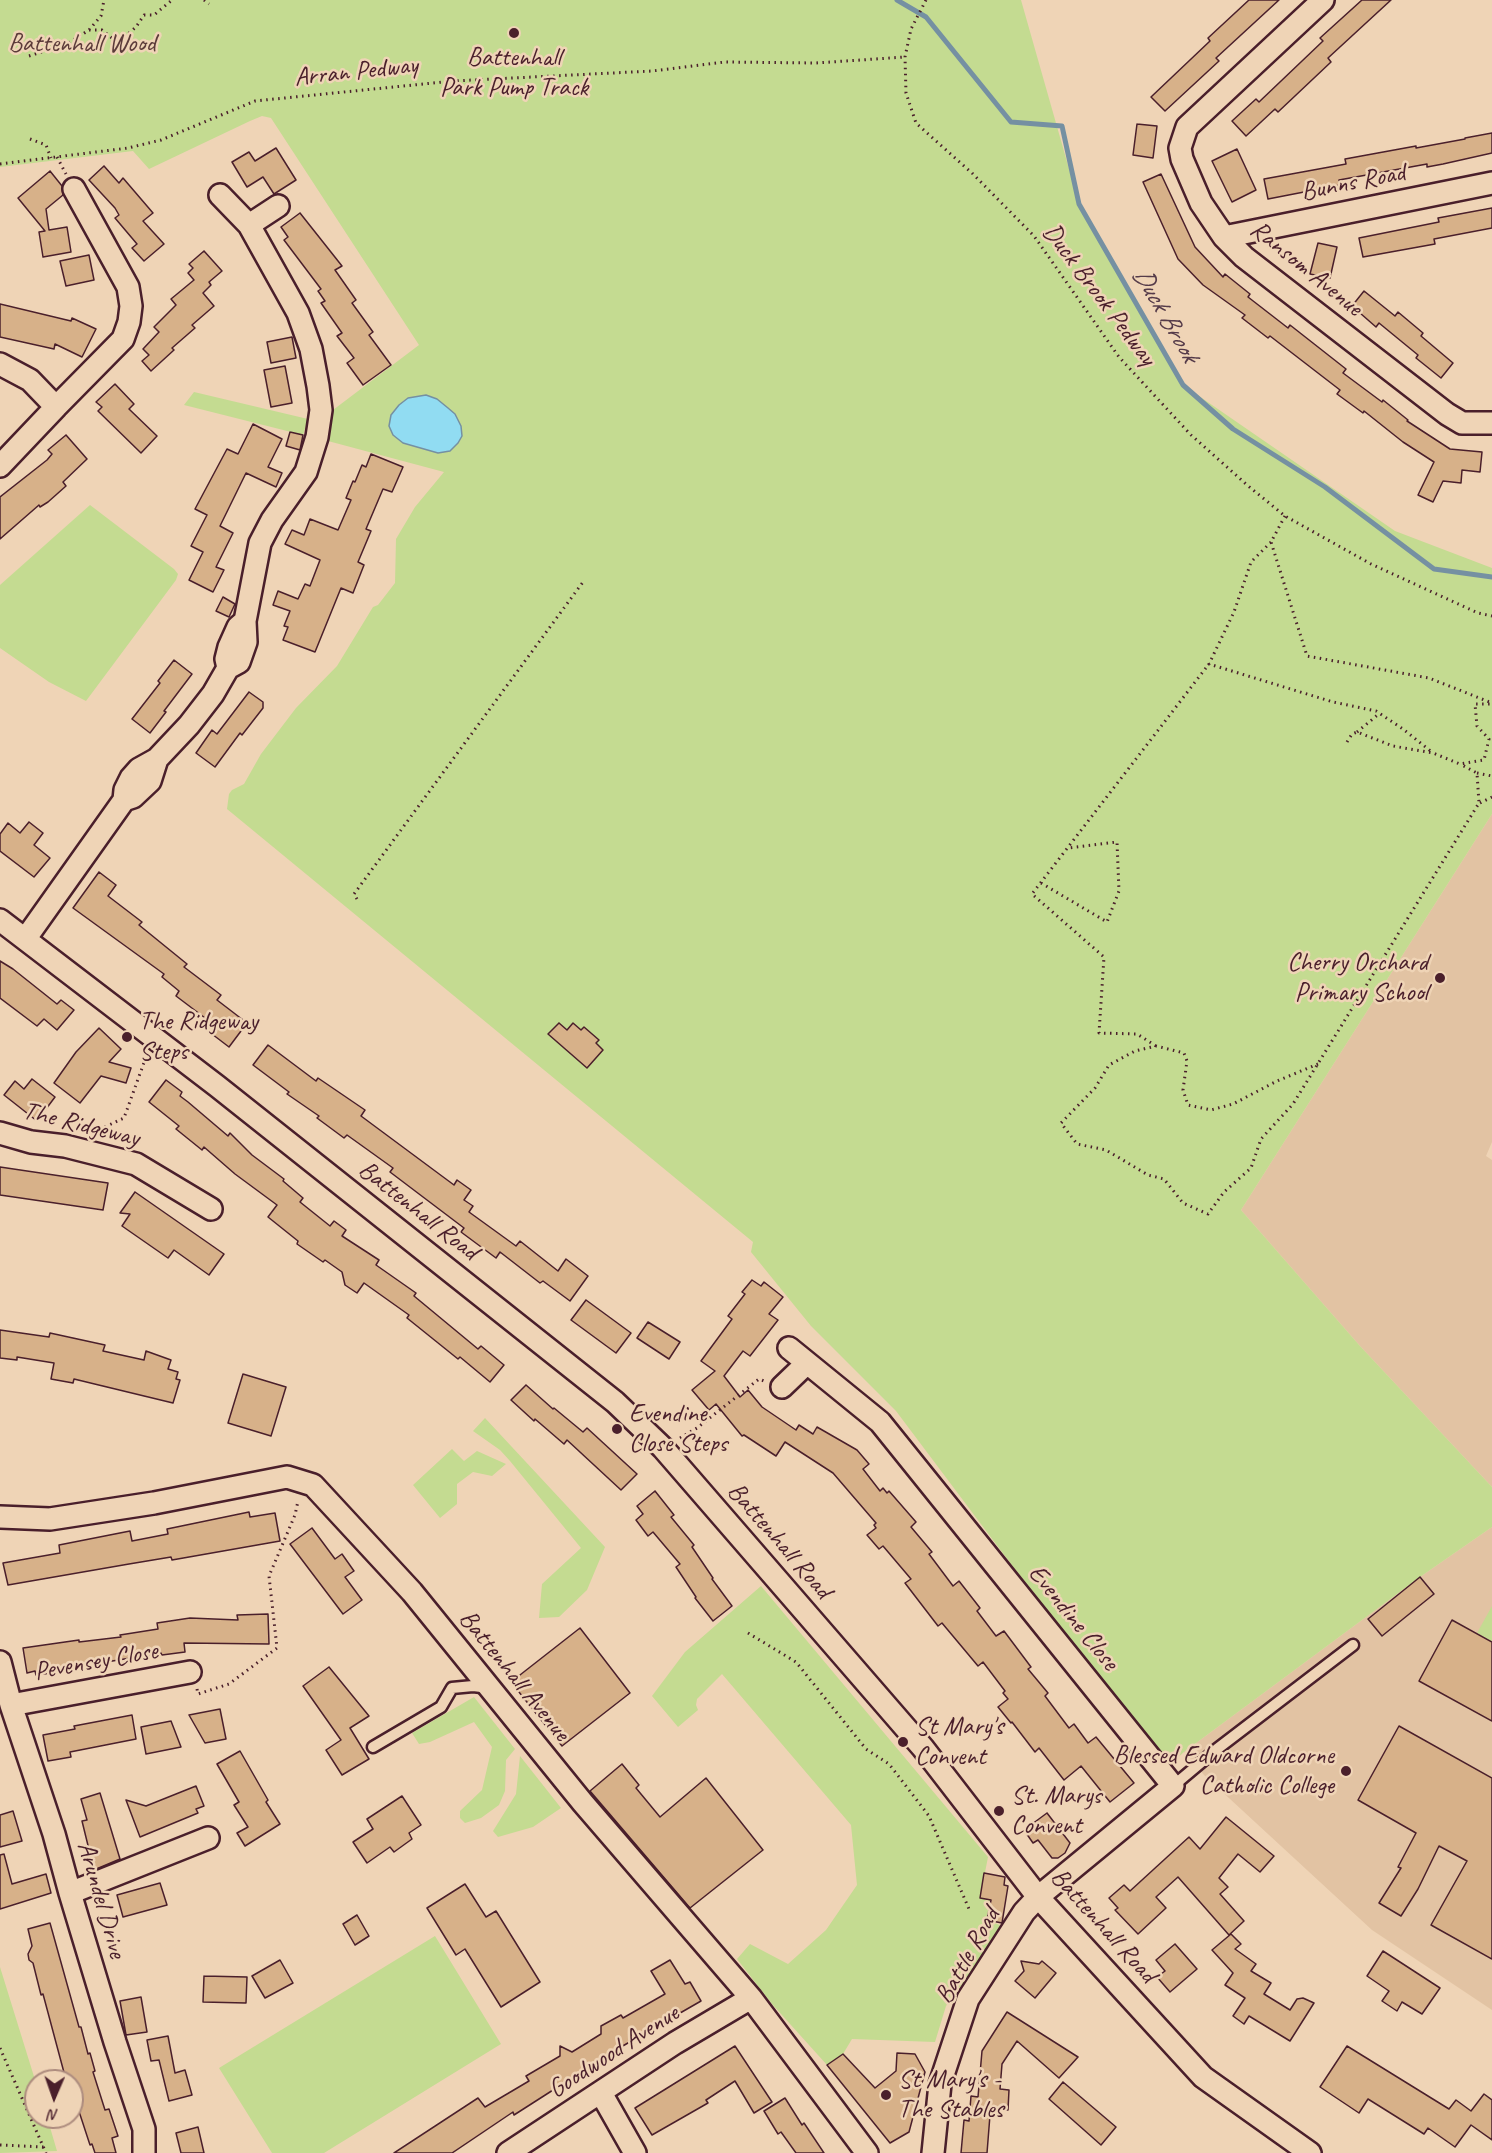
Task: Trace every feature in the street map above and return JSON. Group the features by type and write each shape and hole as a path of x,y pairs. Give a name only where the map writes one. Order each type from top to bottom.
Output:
{"street":[{"name":"Ransom Avenue","path":"1323,0 1188,127 1180,148 1182,159 1201,202 1224,237 1244,257 1447,414 1462,423 1492,423"},
{"name":"Bunns Road","path":"1224,237 1492,183"},
{"path":"0,466 123,339 129,322 131,306 128,287 74,189"},
{"path":"26,938 124,800 125,790 131,778 139,769 157,759 189,725 213,694 228,668 226,658 229,647 238,627 245,621 260,543 306,472 317,437 321,410 310,349 298,313 249,225 220,195"},
{"path":"249,225 278,206"},
{"path":"0,364 30,380 56,407"},
{"name":"Battenhall Road","path":"0,920 156,1038 615,1402 663,1448 923,1748 1038,1897 1203,2077 1310,2153"},
{"name":"The Ridgeway","path":"0,1133 31,1142 66,1146 136,1164 211,1209"},
{"name":"Evendine Close","path":"789,1348 880,1422 1173,1786"},
{"path":"782,1387 806,1364"},
{"path":"0,1517 50,1519 163,1501 287,1477 313,1485"},
{"name":"Battenhall Avenue","path":"313,1485 412,1592 583,1803 751,1998 867,2153"},
{"name":"Arundel Drive","path":"0,1662 144,2129 144,2153"},
{"name":"Pevensey Close","path":"12,1705 190,1672"},
{"path":"1038,1897 1173,1786"},
{"path":"70,1893 208,1838"},
{"name":"Battle Road","path":"933,2153 940,2084 968,2000 1023,1912 1038,1897"},
{"name":"Goodwood Avenue","path":"508,2153 675,2043 751,1998"},
{"path":"600,2093 635,2153"}],"lane":[{"path":"1173,1786 1353,1645"},
{"path":"373,1747 441,1707 452,1688 473,1686 490,1688"}],"path":[{"path":"29,56 67,44 89,30 101,16 104,0"},
{"path":"89,30 102,30 118,43 136,27 144,15 154,15 172,0"},
{"path":"204,0 209,4"},
{"name":"Duck Brook Pedway","path":"926,0 911,28 905,57 906,93 916,123 972,173 1034,236 1119,357 1191,435 1246,485 1285,516 1371,564 1478,613 1492,616"},
{"name":"Arran Pedway","path":"0,164 128,148 161,140 255,101 453,81 652,71 725,62 816,63 905,57"},
{"path":"30,139 46,146 51,158"},
{"path":"1285,516 1271,542 1251,562 1234,612 1209,664 1032,894 1104,957 1099,1034 1137,1034 1156,1047 1184,1053 1187,1061 1183,1090 1188,1105 1210,1110 1233,1104 1277,1081 1318,1064"},
{"path":"1271,542 1307,656 1429,678 1492,704"},
{"path":"357,899 354,894 583,582"},
{"path":"1209,664 1333,702 1380,713 1433,753"},
{"path":"1461,764 1484,760 1489,739 1477,726 1475,704 1492,704"},
{"path":"1347,742 1352,734 1380,713"},
{"path":"1357,732 1393,746 1433,753 1477,773 1492,776"},
{"path":"1477,773 1479,803"},
{"path":"1156,1047 1135,1051 1109,1065 1095,1088 1061,1123 1077,1144 1106,1150 1148,1174 1164,1179 1183,1203 1208,1214 1224,1192 1251,1168 1262,1139 1293,1104 1479,803 1492,797"},
{"path":"1041,883 1107,922 1119,891 1117,842 1067,849"},
{"path":"66,1146 124,1118 148,1050 156,1038"},
{"path":"663,1448 698,1428 759,1379 782,1387"},
{"path":"190,1672 198,1694 230,1684 277,1648 269,1576 295,1515 299,1496 313,1485"},
{"path":"748,1633 796,1662 866,1749 889,1764 928,1816 969,1909"},
{"path":"0,2048 46,2153"},
{"path":"0,2145 44,2147"}],"shaded area":[{"name":"Cherry Orchard Primary School","path":"1492,814 1492,1142 1486,1156 1492,1160 1492,1487 1360,1346 1241,1210"},
{"name":"Blessed Edward Oldcorne Catholic College","path":"1492,1527 1492,2010 1372,1930 1204,1775 1184,1752 1420,1577"}],"green space":[{"name":"Battenhall Wood","path":"0,0 1021,0 1079,204 1183,385 1395,531 1492,568 1492,814 1241,1210 1360,1346 1492,1487 1492,1527 1420,1577 1184,1752 1165,1769 896,1411 811,1326 751,1252 753,1242 227,809 229,794 244,784 261,754 296,708 337,666 373,607 378,605 395,583 396,539 415,507 444,472 328,441 333,410 419,345 271,118 262,116 250,121 149,169 133,151 0,167"},
{"path":"194,392 308,419 303,435 184,405"},
{"path":"90,505 178,574 176,580 86,701 49,682 0,648 0,585"},
{"path":"485,1418 605,1547 587,1590 559,1617 539,1618 542,1584 581,1548 500,1450 473,1431"},
{"path":"452,1449 464,1461 477,1451 506,1464 492,1476 473,1472 457,1484 457,1504 440,1518 413,1485"},
{"path":"761,1586 988,1857 980,1898 991,1900 988,1920 1004,1927 946,2006 935,2042 852,2039 843,2054 827,2065 772,2004 737,1959 750,1944 788,1964 826,1930 857,1885 851,1825 722,1674 697,1699 698,1710 678,1727 652,1696 685,1652"},
{"path":"1492,1606 1492,1642 1477,1633"},
{"path":"474,1697 515,1749 506,1760 505,1791 499,1805 481,1818 465,1823 460,1818 460,1811 482,1790 492,1747 474,1722 430,1742 419,1744 412,1733"},
{"path":"520,1756 561,1808 533,1827 498,1837 493,1831 516,1794"},
{"path":"435,1936 501,2044 324,2153 272,2153 219,2068"},
{"path":"0,1967 32,2069 24,2069 24,2129 51,2129 57,2151 0,2153"}],"water":[{"path":"426,395 437,399 455,414 461,426 462,436 450,451 438,453 403,443 393,435 389,426 391,415 399,405 408,398"}],"building":[{"path":"1249,0 1279,0 1216,58 1219,61 1165,111 1151,97 1210,41 1208,38"},
{"path":"1362,0 1391,0 1328,58 1331,62 1278,112 1275,109 1246,136 1232,121 1256,99 1259,102 1323,41 1320,38"},
{"path":"1137,124 1157,126 1153,158 1133,155"},
{"path":"1492,133 1492,153 1427,167 1427,164 1339,180 1340,185 1268,199 1264,179 1346,164 1345,159"},
{"path":"276,148 296,180 274,194 263,177 247,187 232,162 249,152 255,161"},
{"path":"1237,149 1256,190 1232,202 1212,161"},
{"path":"104,166 119,183 123,178 153,213 143,221 164,244 144,261 132,248 137,244 115,218 119,215 115,208 89,180"},
{"path":"50,171 62,186 63,195 46,209 49,230 67,227 71,252 43,257 39,232 45,231 18,198"},
{"path":"1161,174 1195,247 1223,277 1225,274 1250,294 1248,297 1288,328 1290,325 1346,369 1343,373 1382,402 1383,400 1407,421 1450,449 1482,452 1480,472 1462,470 1461,483 1443,481 1433,502 1418,495 1434,462 1337,394 1340,390 1270,336 1268,338 1242,318 1245,315 1203,285 1178,259 1143,182"},
{"path":"1492,208 1492,228 1434,239 1435,244 1363,257 1359,238 1439,222 1438,218"},
{"path":"300,213 342,266 335,270 356,300 352,303 373,332 369,335 391,365 363,385 347,363 354,358 337,336 342,333 321,303 325,301 318,291 321,289 284,240 288,237 281,227"},
{"path":"1318,243 1337,247 1330,278 1310,274"},
{"path":"204,251 222,271 209,282 211,285 203,293 214,306 192,325 195,328 151,371 142,361 149,355 143,349 159,332 154,327 176,305 171,299 194,280 188,273 193,268 189,264"},
{"path":"89,255 94,280 66,286 60,261"},
{"path":"1364,291 1395,316 1398,312 1423,333 1421,336 1453,363 1441,378 1416,358 1418,355 1379,323 1376,327 1352,306"},
{"path":"0,304 71,321 72,318 96,329 82,357 55,344 54,349 0,337"},
{"path":"292,337 296,358 271,363 267,342"},
{"path":"285,366 292,403 271,407 264,370"},
{"path":"115,384 134,404 129,409 157,436 141,453 98,411 102,407 96,402"},
{"path":"253,424 282,439 268,467 282,473 276,487 246,473 220,526 233,533 216,567 224,570 213,592 189,580 203,552 191,546 207,515 195,509 227,449 238,454"},
{"path":"290,432 303,435 300,450 286,446"},
{"path":"66,435 87,459 63,482 66,486 48,502 40,507 39,505 0,539 0,497 47,460 52,454 48,450"},
{"path":"371,454 403,467 392,492 383,489 366,529 371,531 358,562 364,565 353,593 341,588 315,652 283,640 288,627 284,626 290,611 273,605 278,591 298,599 305,584 310,586 320,560 285,544 292,530 304,535 310,519 338,530 351,500 346,498 353,481 355,482 362,465 366,467"},
{"path":"223,597 235,604 229,617 216,611"},
{"path":"174,660 192,674 150,733 132,719 160,683 158,681"},
{"path":"249,692 263,702 263,708 242,735 240,733 215,767 196,753 212,730 217,734"},
{"path":"29,822 43,833 34,845 50,858 34,877 0,851 0,834 8,823 20,833"},
{"path":"99,872 116,885 108,896 142,922 139,925 187,964 184,967 221,995 217,1000 247,1023 229,1047 208,1031 213,1024 176,996 179,991 162,977 164,974 73,908"},
{"path":"0,961 57,1004 61,1000 74,1010 57,1030 44,1019 37,1026 0,998"},
{"path":"559,1023 567,1030 573,1023 581,1030 584,1027 599,1040 596,1043 603,1050 587,1068 548,1034"},
{"path":"99,1028 121,1049 109,1062 131,1068 126,1083 101,1076 80,1103 54,1083 76,1052"},
{"path":"268,1045 316,1081 318,1078 365,1110 361,1116 454,1185 457,1180 471,1190 464,1200 473,1206 469,1212 516,1246 520,1241 558,1271 566,1259 588,1276 570,1301 543,1281 540,1283 500,1252 496,1258 461,1232 464,1228 390,1172 393,1168 347,1135 344,1138 317,1118 319,1116 287,1094 289,1092 253,1065"},
{"path":"32,1079 55,1097 37,1121 4,1095 15,1081 24,1089"},
{"path":"166,1080 182,1092 180,1096 228,1136 230,1133 252,1155 284,1179 283,1181 303,1198 300,1202 330,1226 334,1221 346,1230 342,1236 379,1260 376,1265 416,1293 414,1296 478,1349 481,1346 504,1365 490,1382 407,1318 409,1315 364,1283 357,1293 345,1285 342,1272 297,1244 298,1241 268,1217 277,1205 235,1174 204,1147 202,1150 176,1129 179,1126 149,1102"},
{"path":"0,1167 108,1183 103,1210 0,1195"},
{"path":"135,1192 224,1254 209,1275 174,1250 168,1258 122,1226 130,1214 120,1213"},
{"path":"752,1280 761,1286 764,1282 783,1297 769,1314 778,1320 750,1356 743,1351 724,1376 740,1397 748,1390 762,1407 796,1430 799,1425 813,1434 817,1427 857,1450 869,1464 863,1469 880,1491 883,1488 887,1493 889,1491 916,1522 911,1527 932,1552 929,1554 953,1586 959,1581 980,1608 977,1611 996,1636 1004,1631 1031,1667 1028,1669 1048,1693 1045,1696 1069,1728 1074,1724 1088,1743 1096,1737 1134,1783 1110,1802 1081,1766 1064,1780 1039,1748 1035,1752 998,1707 1008,1699 1003,1693 1005,1691 983,1662 978,1666 942,1623 938,1626 905,1583 911,1579 883,1546 879,1549 867,1535 876,1528 874,1525 876,1523 833,1473 785,1442 776,1456 744,1435 742,1436 716,1404 709,1410 692,1390 715,1371 701,1361 732,1319 728,1316 745,1294 742,1292"},
{"path":"586,1300 631,1333 616,1353 571,1320"},
{"path":"648,1322 680,1342 669,1359 637,1338"},
{"path":"0,1330 49,1337 50,1333 105,1345 103,1351 144,1360 146,1351 171,1360 168,1369 178,1372 176,1379 180,1380 173,1403 74,1379 73,1383 51,1379 54,1363 17,1357 17,1360 0,1358"},
{"path":"243,1374 286,1387 271,1436 228,1423"},
{"path":"526,1385 583,1432 587,1428 637,1474 621,1490 567,1440 564,1444 535,1419 534,1421 511,1400"},
{"path":"655,1491 674,1515 671,1517 694,1545 692,1547 732,1606 713,1621 695,1598 676,1567 680,1564 653,1532 648,1536 636,1520 643,1514 637,1506"},
{"path":"249,1512 250,1517 275,1513 280,1541 8,1585 3,1563 60,1553 59,1545 130,1531 132,1541 168,1534 167,1529"},
{"path":"312,1528 335,1559 342,1554 354,1571 345,1577 362,1600 343,1614 290,1544"},
{"path":"1420,1577 1434,1594 1382,1636 1368,1619"},
{"path":"268,1614 269,1644 184,1643 185,1652 162,1655 161,1653 88,1665 88,1662 50,1669 51,1673 36,1675 35,1671 27,1673 23,1648 121,1637 120,1635 158,1629 157,1623 190,1618 238,1620 237,1615"},
{"path":"1452,1620 1492,1642 1492,1721 1419,1681"},
{"path":"580,1628 630,1693 562,1746 511,1682"},
{"path":"329,1667 369,1716 350,1728 369,1759 342,1775 326,1750 341,1740 303,1686"},
{"path":"220,1709 226,1739 205,1743 189,1715"},
{"path":"132,1715 136,1739 70,1752 71,1757 48,1761 43,1735 75,1729 74,1726"},
{"path":"171,1721 181,1747 146,1754 141,1727"},
{"path":"1399,1726 1492,1778 1492,1959 1431,1925 1467,1861 1439,1846 1418,1889 1401,1916 1379,1903 1401,1868 1398,1867 1416,1833 1358,1800"},
{"path":"240,1751 280,1824 245,1846 237,1833 248,1827 234,1805 239,1802 217,1764"},
{"path":"622,1764 639,1785 636,1788 660,1817 706,1778 763,1850 690,1908 590,1791"},
{"path":"196,1786 204,1806 196,1809 198,1813 140,1837 126,1800 146,1806"},
{"path":"100,1793 120,1859 94,1870 82,1821 87,1820 81,1799"},
{"path":"402,1796 421,1825 409,1833 412,1839 394,1852 390,1847 367,1863 353,1842 373,1829 367,1819"},
{"path":"13,1811 22,1841 0,1847 0,1815"},
{"path":"1047,1813 1070,1843 1065,1853 1058,1858 1052,1858 1038,1840 1033,1843 1024,1830"},
{"path":"1226,1817 1274,1856 1260,1872 1238,1854 1219,1878 1228,1887 1220,1894 1244,1921 1229,1935 1178,1877 1156,1897 1166,1908 1138,1934 1115,1910 1118,1908 1109,1898 1124,1885 1130,1891 1189,1837 1200,1849"},
{"path":"4,1854 12,1884 46,1874 51,1893 0,1909 0,1855"},
{"path":"984,1873 1005,1877 1004,1885 1008,1886 1002,1923 987,1920 991,1900 980,1898"},
{"path":"160,1883 167,1905 123,1917 117,1895"},
{"path":"465,1884 486,1917 496,1911 540,1982 501,2007 465,1949 456,1955 427,1908"},
{"path":"357,1915 369,1936 355,1945 343,1924"},
{"path":"50,1923 105,2110 109,2109 118,2136 112,2138 116,2153 95,2153 92,2144 90,2145 84,2127 84,2069 63,2069 43,1994 41,1995 33,1963 29,1960 28,1954 32,1946 28,1929"},
{"path":"1231,1934 1241,1944 1235,1949 1256,1964 1251,1971 1271,1983 1264,1994 1290,2010 1297,1999 1303,1998 1314,2003 1290,2041 1249,2016 1244,2024 1233,2016 1245,1998 1225,1985 1233,1973 1212,1950"},
{"path":"1175,1944 1197,1969 1170,1992 1157,1977 1165,1971 1156,1960"},
{"path":"1383,1951 1440,1988 1422,2014 1402,2002 1397,2011 1382,2001 1389,1991 1367,1976"},
{"path":"280,1960 293,1983 265,1998 252,1976"},
{"path":"670,1960 685,1984 690,1982 701,2001 614,2051 514,2115 513,2112 452,2153 394,2153 478,2098 485,2107 529,2081 526,2076 560,2056 560,2046 572,2052 601,2034 601,2026 621,2015 623,2018 665,1994 651,1971"},
{"path":"1021,1961 1039,1964 1042,1961 1056,1973 1035,1998 1015,1981 1024,1971"},
{"path":"204,1976 247,1977 246,2003 203,2002"},
{"path":"141,1997 147,2032 126,2035 120,2001"},
{"path":"1007,2012 1078,2057 1059,2078 1017,2041 1002,2064 1000,2089 1009,2090 1008,2110 996,2109 996,2115 990,2115 987,2153 961,2153 964,2120 969,2121 971,2096 978,2097 982,2051"},
{"path":"168,2036 175,2073 185,2070 192,2095 169,2101 159,2060 151,2061 147,2040"},
{"path":"735,2046 772,2102 754,2113 735,2081 706,2100 708,2103 652,2135 635,2108"},
{"path":"1347,2046 1449,2109 1456,2100 1471,2111 1484,2094 1492,2100 1492,2140 1471,2125 1455,2147 1428,2128 1424,2134 1368,2099 1359,2113 1320,2087"},
{"name":"St Mary's - The Stables","path":"897,2053 915,2054 925,2072 909,2132 890,2143 827,2065 843,2054 875,2088 896,2071"},
{"path":"1063,2082 1116,2127 1101,2145 1049,2099"},
{"path":"785,2098 824,2153 796,2153 781,2132 778,2134 764,2111"},
{"path":"198,2127 204,2153 181,2153 176,2133"}],"waterway":[{"name":"Duck Brook","path":"897,0 926,17 1011,122 1062,126 1079,204 1183,385 1233,429 1325,487 1434,569 1492,577"}],"place":[{"name":"Battenhall Park Pump Track","path":"514,33"},
{"name":"Cherry Orchard Primary School","path":"1440,978"},
{"name":"The Ridgeway Steps","path":"127,1037"},
{"name":"Evendine Close Steps","path":"617,1429"},
{"name":"St Mary's Convent","path":"903,1742"},
{"name":"Blessed Edward Oldcorne Catholic College","path":"1346,1771"},
{"name":"St. Marys Convent","path":"999,1811"},
{"name":"St Mary's - The Stables","path":"886,2095"}]}
